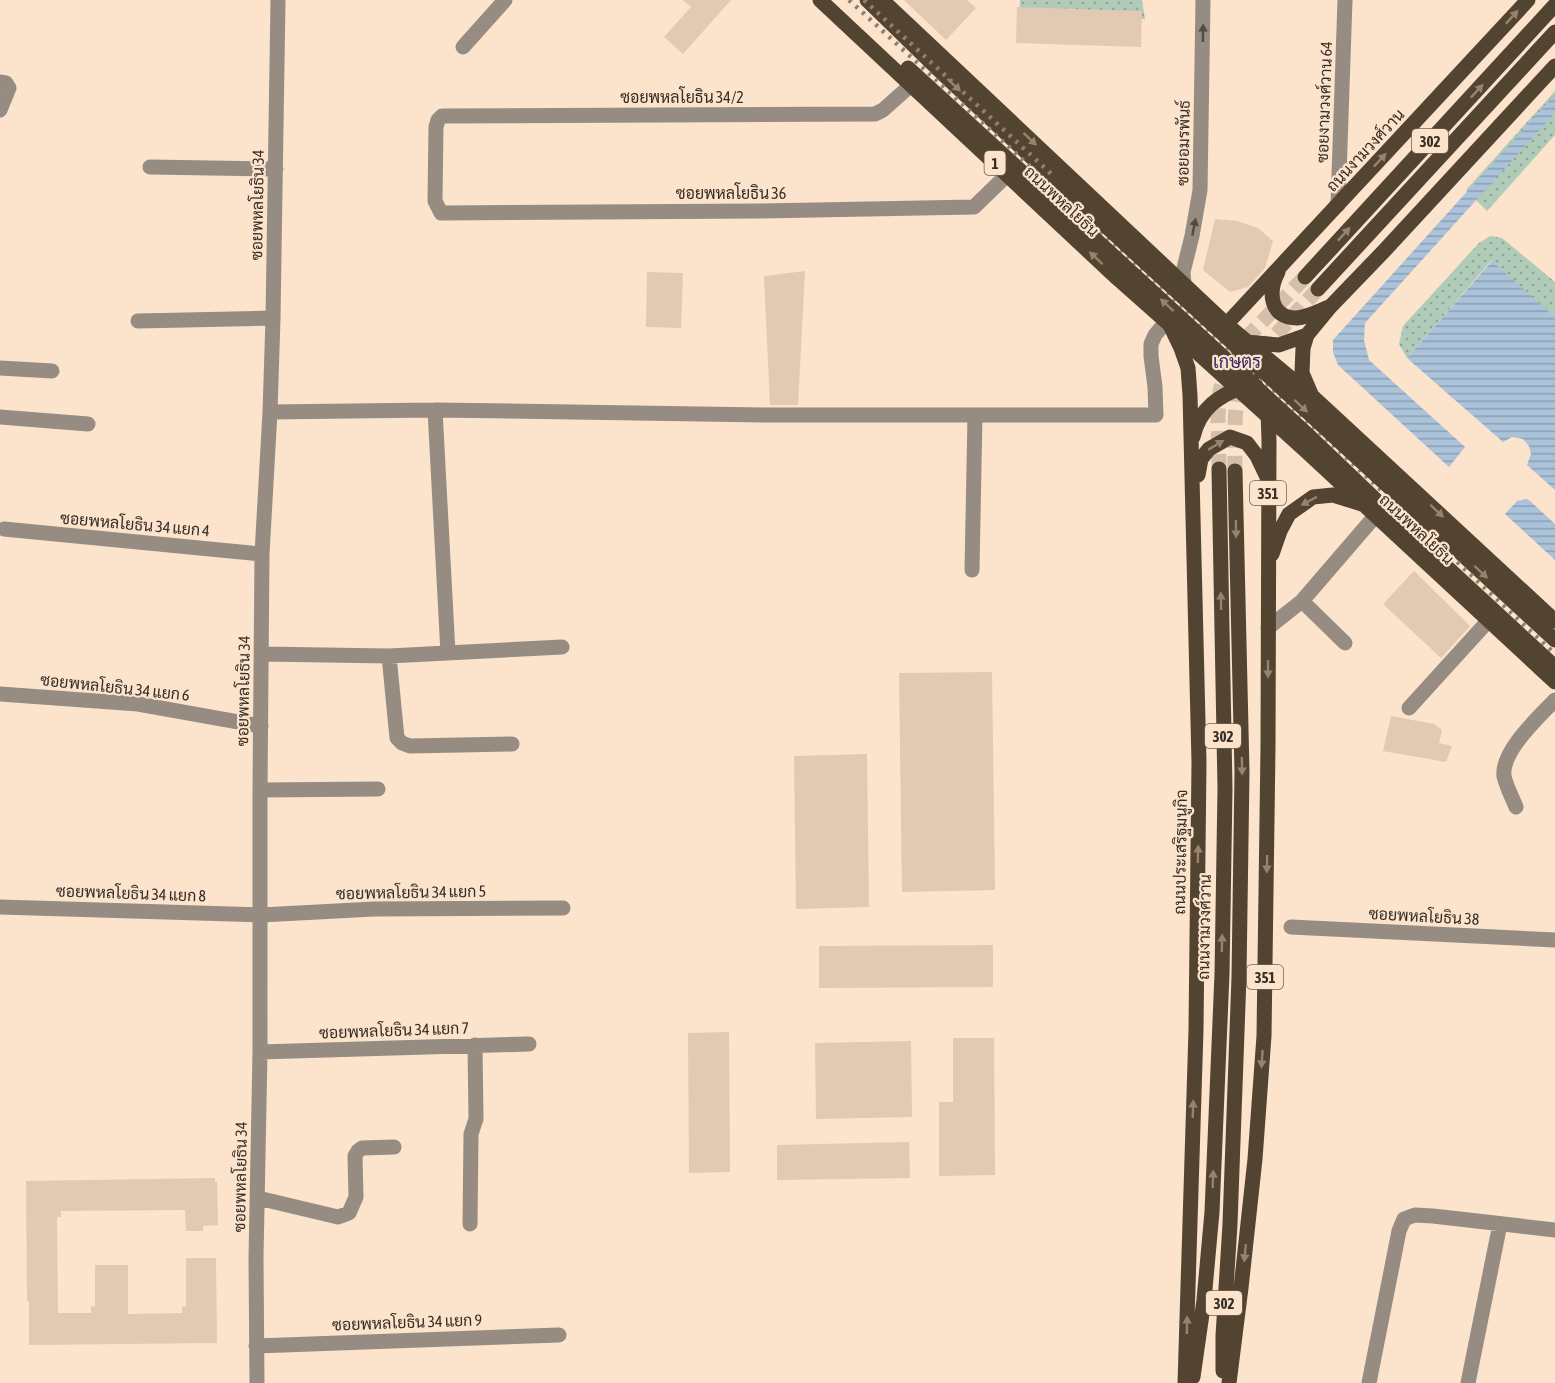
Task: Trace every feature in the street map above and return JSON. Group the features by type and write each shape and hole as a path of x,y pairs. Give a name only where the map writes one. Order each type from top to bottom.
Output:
{"main road":[{"name":"ถนนพหลโยธิน","path":"820,0 1555,682"},
{"name":"ถนนพหลโยธิน","path":"834,0 1309,435 1555,667"},
{"name":"ถนนพหลโยธิน","path":"867,0 1057,181 1555,640"},
{"name":"ถนนพหลโยธิน","path":"882,0 1227,324 1241,342 1312,396 1555,621"},
{"name":"ถนนงามวงศ์วาน","path":"1227,324 1528,0"},
{"name":"302","path":"1305,277 1555,6"},
{"name":"302","path":"1318,289 1555,32"},
{"name":"302","path":"1307,335 1330,307 1555,66"},
{"path":"1118,278 1146,247"},
{"path":"1283,264 1271,289 1274,305 1280,313 1298,318 1330,307"},
{"path":"1168,323 1214,338 1241,342 1279,345 1307,335"},
{"name":"ถนนประเสริฐมนูกิจ","path":"1168,323 1188,368 1199,762 1196,1030 1185,1383"},
{"path":"1190,414 1196,394 1200,355 1227,324"},
{"path":"1307,335 1303,348 1302,373 1312,396"},
{"path":"1241,342 1269,417"},
{"path":"1191,446 1196,425 1205,411 1228,393 1262,382 1299,385"},
{"name":"351","path":"1229,1383 1255,1159 1264,1036 1269,417"},
{"path":"1193,495 1201,459 1209,449 1230,437 1247,443 1257,456 1268,479"},
{"path":"1370,510 1356,494 1353,473 1365,461 1378,462 1393,471"},
{"name":"ถนนงามวงศ์วาน","path":"1191,1383 1204,1300 1212,1212 1222,974 1224,789 1219,469"},
{"name":"302","path":"1224,1383 1223,1336 1230,1224 1239,977 1242,783 1235,471"},
{"path":"1268,569 1280,531 1289,514 1313,497 1333,495 1370,510"}],"street":[{"name":"ซอยพหลโยธิน 34","path":"257,1383 262,554 273,318 278,0"},
{"path":"463,47 505,0"},
{"name":"ซอยอมรพันธ์","path":"1185,284 1183,272 1200,190 1203,0"},
{"name":"ซอยงามวงศ์วาน 64","path":"1338,205 1346,0"},
{"path":"0,82 6,83 9,88 0,110"},
{"name":"ซอยพหลโยธิน 34/2","path":"441,213 435,201 436,127 442,116 875,114 883,110 911,85"},
{"path":"150,167 276,168"},
{"name":"ซอยพหลโยธิน 36","path":"441,213 974,207 1007,175"},
{"path":"138,321 273,318"},
{"path":"270,412 435,410 769,415 1156,415 1155,387 1150,356 1151,344 1155,335 1168,323"},
{"path":"0,368 51,371"},
{"path":"435,410 448,653"},
{"path":"972,570 975,415"},
{"path":"0,417 88,424"},
{"path":"1268,628 1302,601 1370,510"},
{"name":"ซอยพหลโยธิน 34 แยก 4","path":"4,529 262,554"},
{"path":"1302,601 1346,643"},
{"path":"1409,708 1489,620"},
{"path":"262,654 389,656 562,647"},
{"path":"389,656 397,738 402,744 410,746 512,744"},
{"name":"ซอยพหลโยธิน 34 แยก 6","path":"0,694 138,704 261,726"},
{"path":"1516,807 1504,777 1504,768 1522,735 1555,700"},
{"path":"260,790 378,789"},
{"name":"ซอยพหลโยธิน 34 แยก 8","path":"0,907 261,915"},
{"name":"ซอยพหลโยธิน 34 แยก 5","path":"261,915 374,909 563,908"},
{"name":"ซอยพหลโยธิน 38","path":"1291,927 1555,940"},
{"name":"ซอยพหลโยธิน 34 แยก 7","path":"260,1052 529,1044"},
{"path":"470,1224 471,1134 476,1119 476,1045"},
{"path":"258,1198 338,1217 349,1213 356,1197 358,1150 394,1147"},
{"path":"1369,1383 1399,1231 1404,1219 1414,1215 1433,1216 1555,1230"},
{"path":"1468,1383 1500,1224"},
{"name":"ซอยพหลโยธิน 34 แยก 9","path":"256,1346 559,1335"}],"green space":[{"path":"1020,0 1142,0 1145,19 1019,17"},
{"path":"1555,91 1555,135 1487,211 1466,190"},
{"path":"1490,236 1502,238 1555,282 1555,317 1491,261 1407,358 1399,344 1403,326 1479,243"}],"water":[{"path":"1555,94 1555,113 1365,323 1364,340 1369,360 1465,447 1449,467 1338,365 1333,352 1333,340"},
{"path":"1492,261 1555,317 1555,490 1527,465 1531,454 1529,446 1523,439 1512,437 1503,442 1407,358"},
{"path":"1526,499 1555,524 1555,560 1505,514 1517,501"}],"building":[{"path":"683,0 731,0 683,54 664,37 691,7"},
{"path":"904,0 967,0 976,8 946,40"},
{"path":"1017,7 1142,11 1141,47 1016,43"},
{"path":"1215,219 1237,221 1258,228 1273,241 1265,268 1248,287 1230,292 1203,270"},
{"path":"805,271 798,405 770,405 764,276"},
{"path":"647,272 683,273 681,328 646,327"},
{"path":"1414,571 1470,626 1441,658 1383,604"},
{"path":"992,672 995,890 902,892 899,673"},
{"path":"1391,716 1434,724 1442,730 1439,743 1452,746 1446,762 1383,751"},
{"path":"867,754 869,907 796,909 794,756"},
{"path":"993,945 993,987 819,988 819,946"},
{"path":"729,1032 730,1172 689,1173 688,1033"},
{"path":"953,1038 994,1038 995,1175 939,1176 939,1102 953,1102"},
{"path":"911,1041 912,1117 816,1119 815,1043"},
{"path":"909,1142 910,1178 777,1180 777,1145"},
{"path":"215,1178 218,1225 203,1226 203,1231 186,1231 185,1210 61,1211 61,1217 57,1217 58,1313 91,1313 91,1306 95,1307 95,1265 128,1265 128,1314 182,1313 182,1307 186,1306 186,1258 216,1258 217,1343 29,1345 26,1181"}],"tunnel":[{"path":"1219,469 1220,391 1232,353 1305,277"},
{"path":"1261,351 1318,289"},
{"path":"1235,471 1236,414 1241,380"}],"railway":[{"path":"849,0 1331,443 1555,654"},
{"path":"864,0 1075,196"},
{"path":"1124,240 1333,431 1441,534"}],"district":[{"name":"เกษตร","path":"1237,361"}]}
